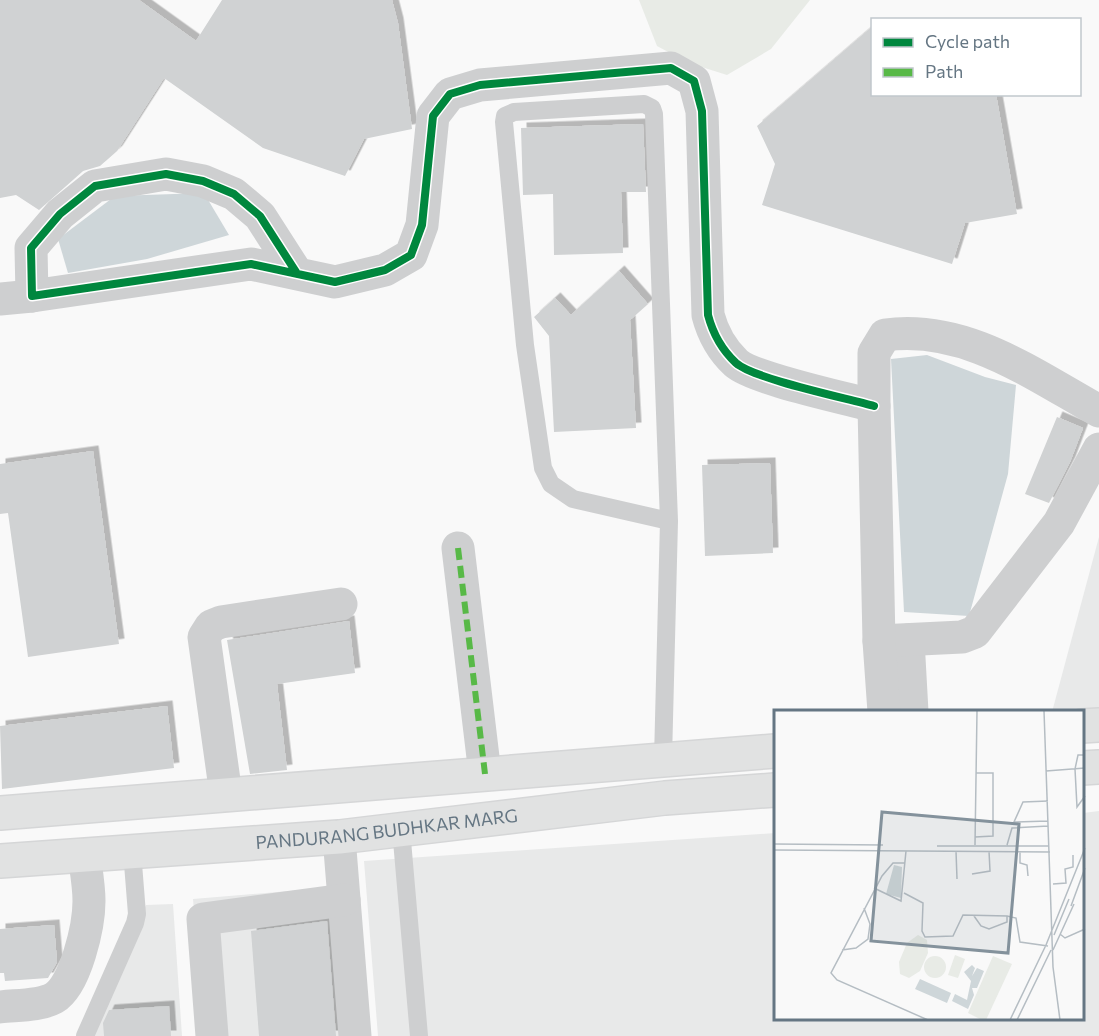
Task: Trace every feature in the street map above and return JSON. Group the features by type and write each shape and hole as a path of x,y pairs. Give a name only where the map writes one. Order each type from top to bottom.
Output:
{"main road":[{"path":"1084,726 1099,725"},
{"path":"0,813 774,751"},
{"path":"1084,768 1099,767"},
{"name":"PANDURANG BUDHKAR MARG","path":"0,861 339,837 665,798 774,790"}],"street":[{"path":"0,299 31,288 287,260 335,282 385,270 411,255 422,225 433,116 450,94 480,85 671,68 694,81 702,111 708,315 714,337 737,364 765,376 874,406"},
{"path":"31,288 31,248 60,214 95,186 166,174 203,181 234,194 260,216 287,260"},
{"path":"912,710 894,640 874,406 874,353 885,335 908,332 949,337 986,348 1099,411"},
{"path":"894,640 962,637 975,632 1059,523 1099,449"},
{"path":"458,548 485,774"},
{"path":"226,795 204,637 211,626 221,622 341,604"},
{"path":"884,710 894,640"},
{"path":"663,759 665,798"},
{"path":"339,837 355,1036"},
{"path":"0,1007 52,999 63,992 69,983 85,933 89,901 84,855"},
{"path":"212,1036 203,919 344,900"}],"lane":[{"path":"663,759 669,520 654,114 652,108 644,104 514,112 505,116 504,122 525,345 543,468 551,484 573,499 669,520"},
{"path":"402,829 419,1036"},
{"path":"85,1036 135,923 137,914 132,851"}],"shaded area":[{"path":"639,0 810,0 771,49 727,75 689,63 657,46"},
{"path":"204,193 229,235 147,259 68,273 58,239 115,196"},
{"path":"927,355 985,377 1016,385 1008,474 969,616 904,612 891,359"},
{"path":"1099,537 1099,715 1084,714 1084,710 1053,710"},
{"path":"1099,811 1099,1036 378,1036 364,861 774,833 774,1021 1084,1021 1084,813"},
{"path":"336,887 349,1036 204,1036 193,899"},
{"path":"173,904 182,1036 81,1036 146,905"}],"building":[{"path":"0,0 139,0 196,41 222,0 392,0 398,23 412,129 364,139 345,176 263,148 164,78 117,151 100,166 83,171 39,210 16,195 0,198"},
{"path":"871,28 871,96 996,96 1017,214 965,223 952,264 762,205 775,164 757,126"},
{"path":"643,124 646,192 621,192 623,253 554,255 553,194 523,195 521,128"},
{"path":"619,271 648,304 630,320 636,428 554,432 549,336 534,317 555,298 571,315"},
{"path":"1057,417 1083,428 1070,462 1049,503 1025,494"},
{"path":"93,451 119,644 28,657 8,513 0,514 0,464"},
{"path":"770,463 773,553 705,556 702,465"},
{"path":"349,621 355,673 277,684 287,770 250,774 227,640"},
{"path":"167,706 174,768 2,789 0,726"},
{"path":"327,921 336,1036 259,1036 251,931"},
{"path":"54,925 57,962 48,978 5,981 4,973 0,973 0,929"},
{"path":"169,1006 171,1036 104,1036 103,1023 109,1010"}],"marked path":[{"path":"458,548 485,774"}],"cycle path":[{"path":"296,272 260,216 234,194 203,181 166,174 95,186 60,214 31,248 32,296 251,264 335,282 385,270 411,255 422,225 433,116 450,94 480,85 671,68 694,81 702,111 708,315 718,341 731,358 746,369 780,382 874,406"}]}
